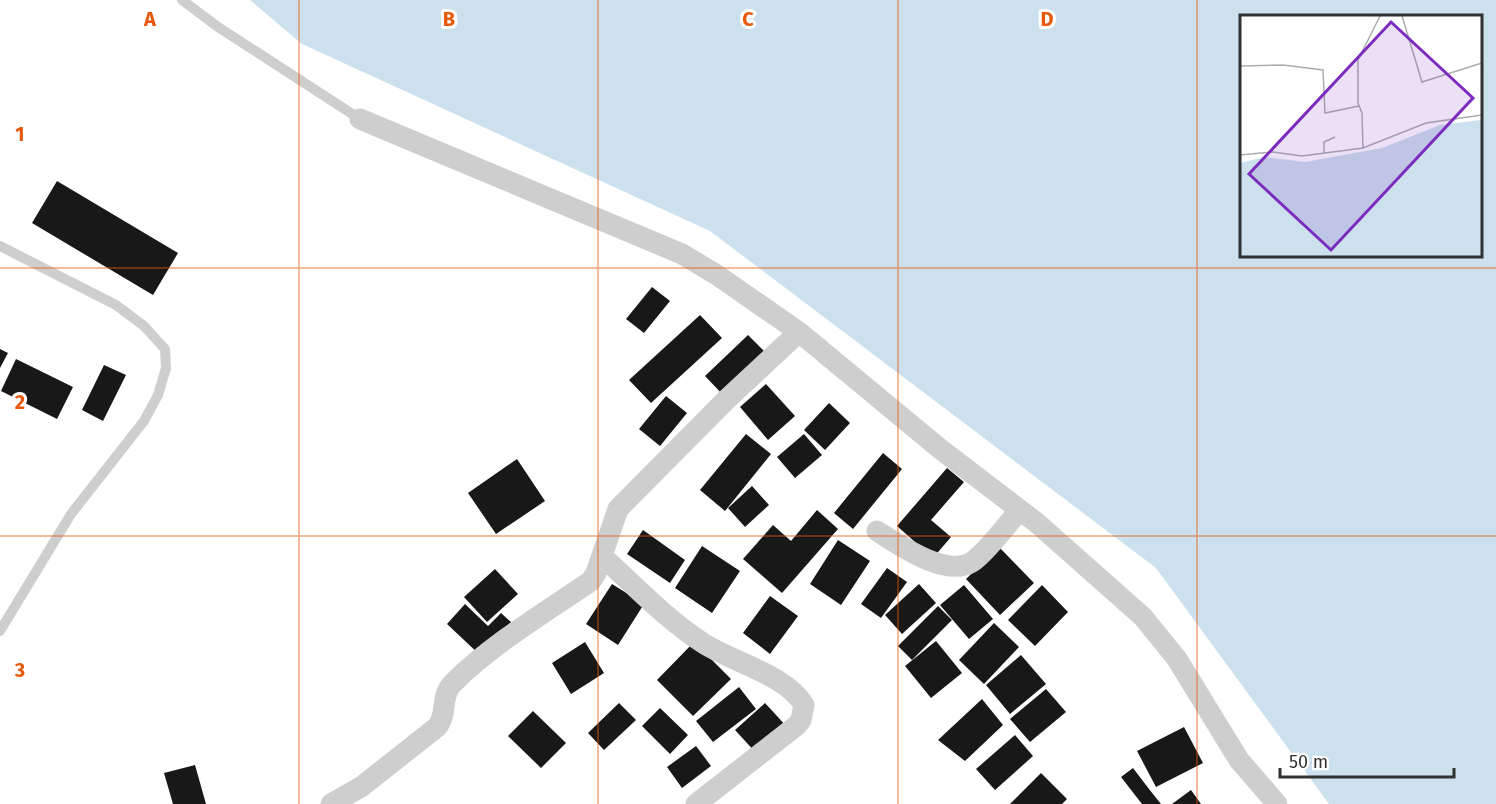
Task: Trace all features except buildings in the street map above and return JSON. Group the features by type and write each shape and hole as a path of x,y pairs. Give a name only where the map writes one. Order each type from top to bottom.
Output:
{"street":[{"path":"360,119 682,254 717,275 799,332 939,448 1020,510 1143,617 1177,659 1239,760 1277,804"},
{"path":"331,804 362,787 437,727 444,715 443,701 451,686 494,649 591,581 596,573 618,509 726,400 799,332"},
{"path":"877,531 915,555 952,567 962,566 977,558 1020,510"},
{"path":"602,556 672,620 696,638 787,686 804,705 801,720 796,726 696,804"}],"lane":[{"path":"182,0 218,27 360,119"},
{"path":"0,246 116,305 144,326 165,349 166,368 158,395 144,421 71,514 0,631"}],"water":[{"path":"250,0 1496,0 1496,804 1329,804 1156,568 710,231 302,44"}]}
